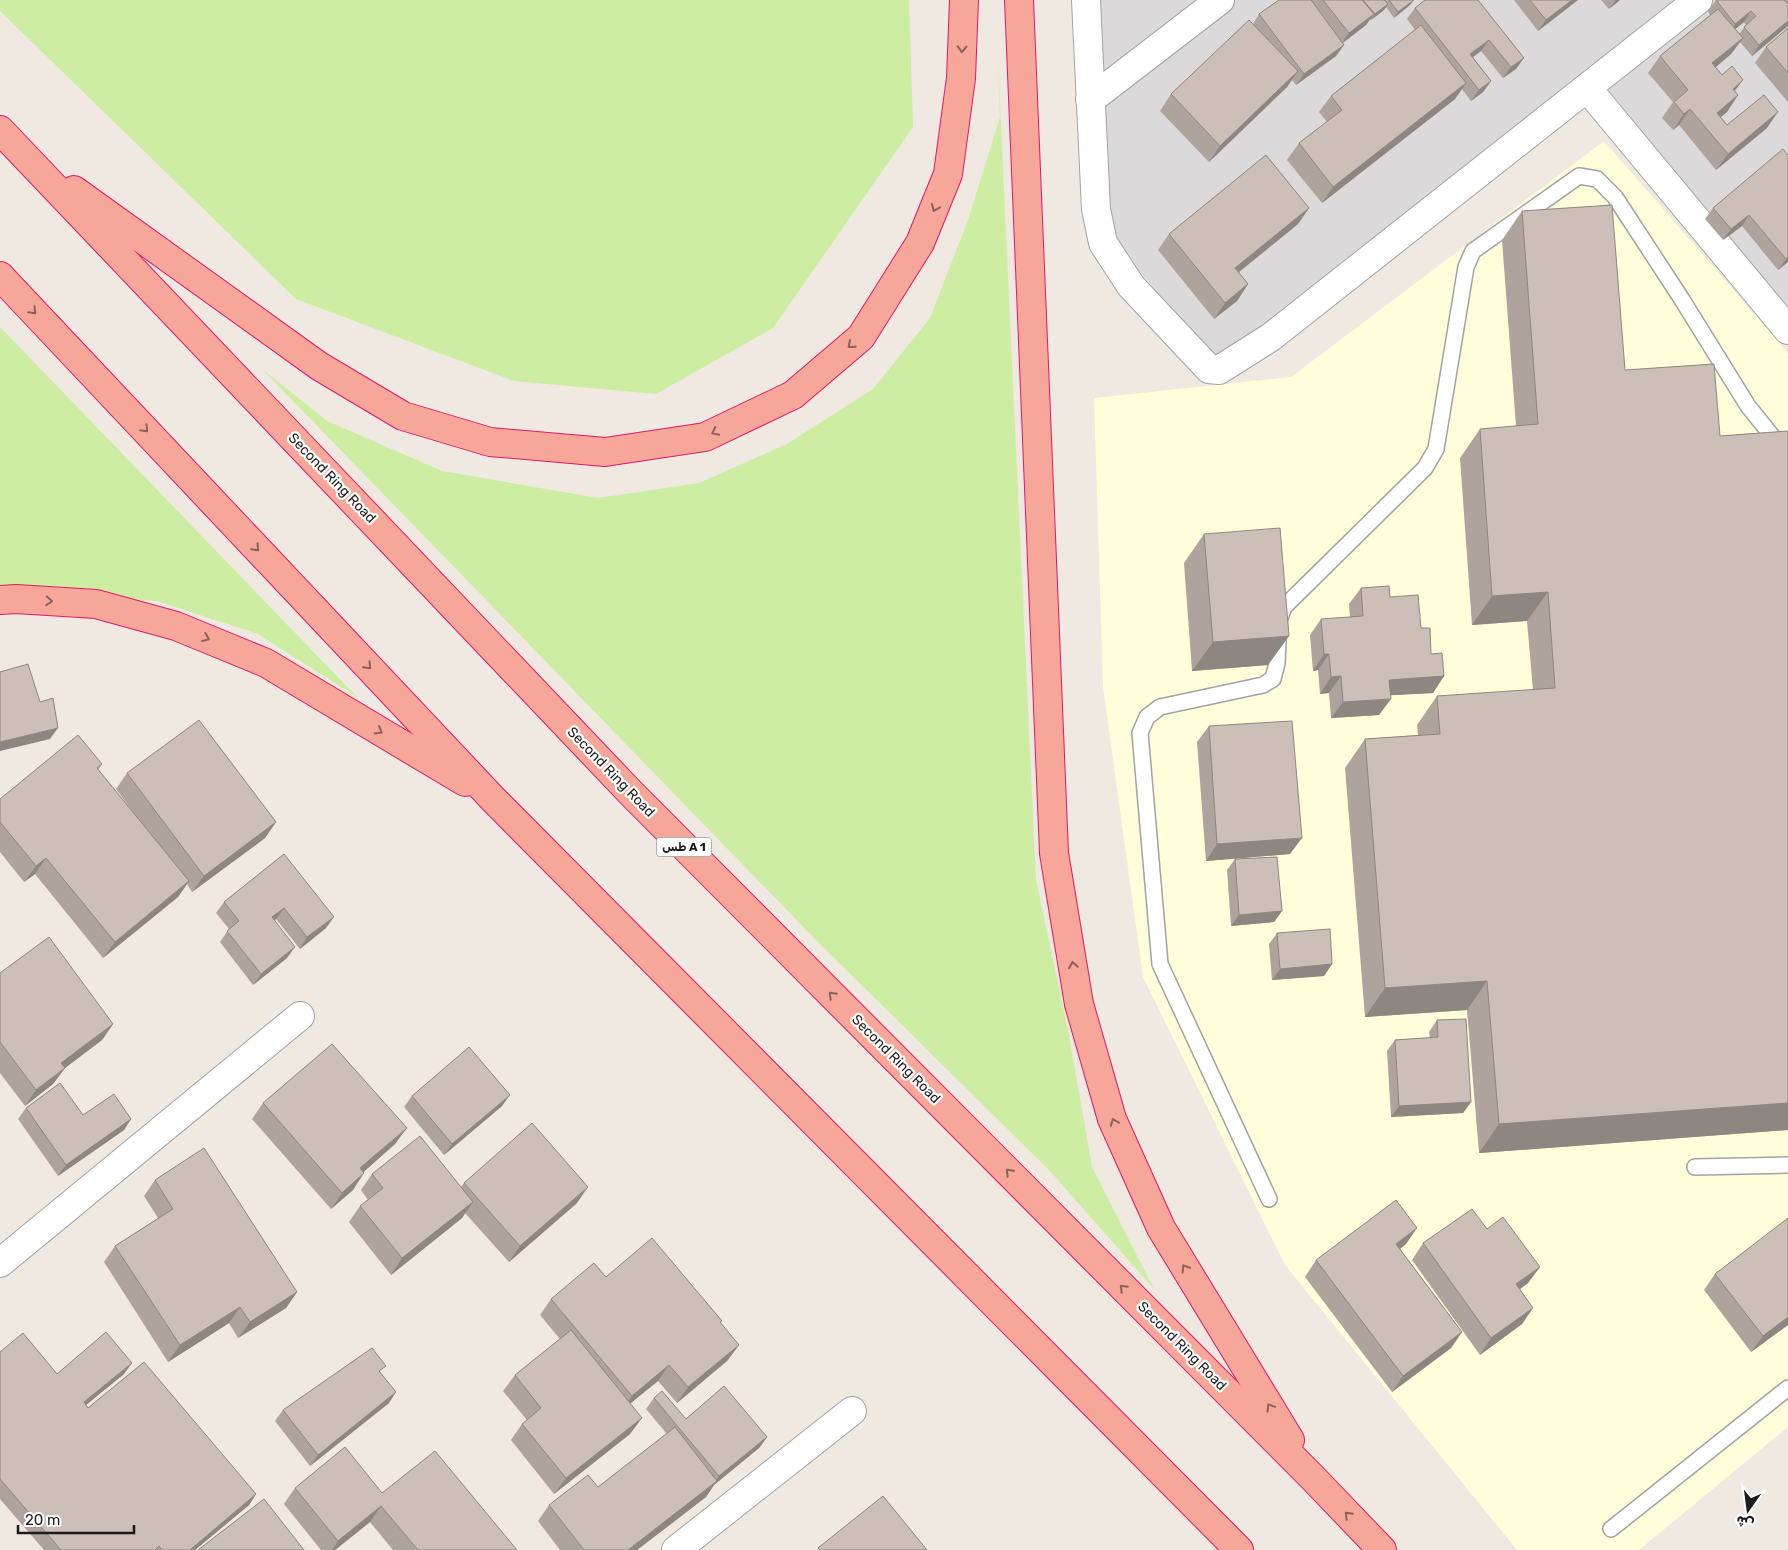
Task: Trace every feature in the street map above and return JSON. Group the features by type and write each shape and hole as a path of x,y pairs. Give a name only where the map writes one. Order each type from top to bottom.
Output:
{"highway":[{"path":"24,154 319,366 403,416 490,442 605,452 705,437 793,395 861,337 920,243 948,174 961,78 964,0"},
{"path":"1018,0 1054,852 1079,1004 1112,1119 1161,1228 1313,1478"},
{"name":"Second Ring Road","path":"0,130 630,792 1313,1478 1382,1550"},
{"path":"0,276 493,800 1239,1550"},
{"path":"0,600 16,599 96,604 176,626 266,663 493,800"}],"street":[{"path":"1086,0 1096,209 1103,243 1131,286 1209,369 1219,370 1271,337 1698,0"},
{"path":"1090,100 1220,0"},
{"path":"1587,88 1788,330"},
{"path":"0,1263 300,1016"},
{"path":"676,1550 852,1411"}],"lane":[{"path":"1269,1199 1160,964 1140,733 1147,717 1160,707 1263,685 1273,679 1279,621 1284,606 1425,468 1436,449 1466,267 1473,251 1579,176 1597,179 1615,197 1748,406 1788,456"},
{"path":"1695,1167 1788,1165"},
{"path":"1611,1529 1788,1388"}],"shaded area":[{"path":"1100,0 1788,0 1788,329 1587,87 1216,362 1109,235"},
{"path":"1604,141 1788,353 1788,1427 1639,1550 1517,1550 1285,1265 1143,977 1103,687 1094,398 1291,377"}],"green space":[{"path":"0,0 909,0 913,127 773,328 656,394 514,381 296,299 0,11"},
{"path":"997,40 1036,880 1068,1030 1092,1167 1154,1289 1050,1171 815,939 262,369 327,421 442,471 598,498 699,483 787,444 873,389 930,318 968,220 1000,117"},
{"path":"0,327 357,697 258,634 157,601 0,590"}],"building":[{"path":"1279,0 1311,0 1344,45 1304,74 1259,14"},
{"path":"1323,0 1362,0 1374,14 1349,33"},
{"path":"1363,0 1384,0 1388,4 1375,14"},
{"path":"1389,0 1414,0 1398,12"},
{"path":"1425,0 1478,0 1524,58 1511,67 1489,40 1470,54 1491,81 1479,90 1415,8"},
{"path":"1530,0 1572,0 1546,20"},
{"path":"1716,0 1784,0 1788,4 1788,21 1759,45 1744,27 1756,16 1751,11 1735,24"},
{"path":"1718,9 1743,38 1712,63 1722,75 1732,66 1743,80 1733,89 1738,95 1717,113 1727,125 1764,95 1778,112 1728,154 1690,109 1684,114 1674,102 1688,90 1660,56"},
{"path":"1249,20 1298,71 1220,146 1171,94"},
{"path":"1421,25 1466,83 1333,187 1299,143 1342,110 1331,96"},
{"path":"1788,28 1788,73 1766,47"},
{"path":"1783,149 1788,155 1788,257 1786,259 1749,215 1731,229 1713,208"},
{"path":"1266,155 1309,208 1235,268 1248,284 1225,303 1169,234"},
{"path":"1612,205 1625,370 1714,364 1720,436 1788,431 1788,1103 1499,1124 1487,981 1385,988 1365,739 1440,734 1437,696 1555,688 1548,592 1492,596 1480,429 1538,424 1522,211"},
{"path":"1280,528 1289,636 1213,642 1204,534"},
{"path":"1389,586 1390,597 1418,595 1421,628 1430,628 1431,654 1442,653 1444,676 1389,680 1391,699 1343,702 1341,676 1331,677 1329,654 1324,654 1321,619 1363,616 1361,588"},
{"path":"28,664 40,702 53,698 58,728 0,742 0,672"},
{"path":"199,720 276,822 204,876 127,773"},
{"path":"1292,721 1302,838 1217,844 1209,726"},
{"path":"78,735 102,764 97,768 189,881 115,942 46,858 36,866 0,822 0,799"},
{"path":"284,854 334,917 307,937 284,908 272,917 295,947 261,974 227,931 239,921 224,902"},
{"path":"1277,857 1282,911 1239,915 1235,859"},
{"path":"1330,929 1332,964 1280,969 1277,933"},
{"path":"49,937 113,1024 61,1063 65,1068 36,1090 0,1042 0,973"},
{"path":"1466,1019 1471,1102 1399,1106 1395,1040 1438,1037 1437,1020"},
{"path":"332,1044 407,1128 360,1168 364,1173 342,1193 263,1103"},
{"path":"469,1047 510,1095 452,1144 412,1096"},
{"path":"60,1083 83,1115 114,1094 131,1119 66,1165 26,1108"},
{"path":"532,1123 588,1187 520,1246 464,1183"},
{"path":"420,1136 473,1202 402,1258 360,1206 383,1188 372,1174"},
{"path":"204,1148 297,1292 250,1322 240,1307 180,1345 115,1246 173,1209 155,1180"},
{"path":"1396,1200 1417,1228 1396,1244 1462,1332 1403,1376 1316,1260"},
{"path":"1472,1209 1487,1229 1503,1217 1540,1267 1516,1284 1533,1308 1491,1338 1423,1243"},
{"path":"1788,1218 1788,1317 1763,1336 1715,1274"},
{"path":"652,1238 722,1321 720,1322 739,1345 688,1387 669,1365 632,1396 551,1299 594,1263 606,1277"},
{"path":"571,1330 642,1418 566,1478 522,1424 541,1408 515,1375"},
{"path":"106,1332 132,1363 84,1402 88,1408 144,1362 256,1494 190,1550 162,1550 159,1546 155,1550 61,1550 0,1479 0,1352 23,1333 57,1374"},
{"path":"372,1348 386,1366 379,1371 396,1392 318,1455 283,1410"},
{"path":"724,1386 767,1437 719,1476 654,1398 662,1391 686,1419"},
{"path":"675,1427 717,1481 628,1550 584,1550 549,1505 588,1475 598,1487"},
{"path":"345,1447 382,1493 435,1451 517,1550 418,1550 381,1506 338,1541 295,1488"},
{"path":"883,1496 927,1550 820,1550 818,1548"},
{"path":"264,1499 304,1550 198,1550"}]}
